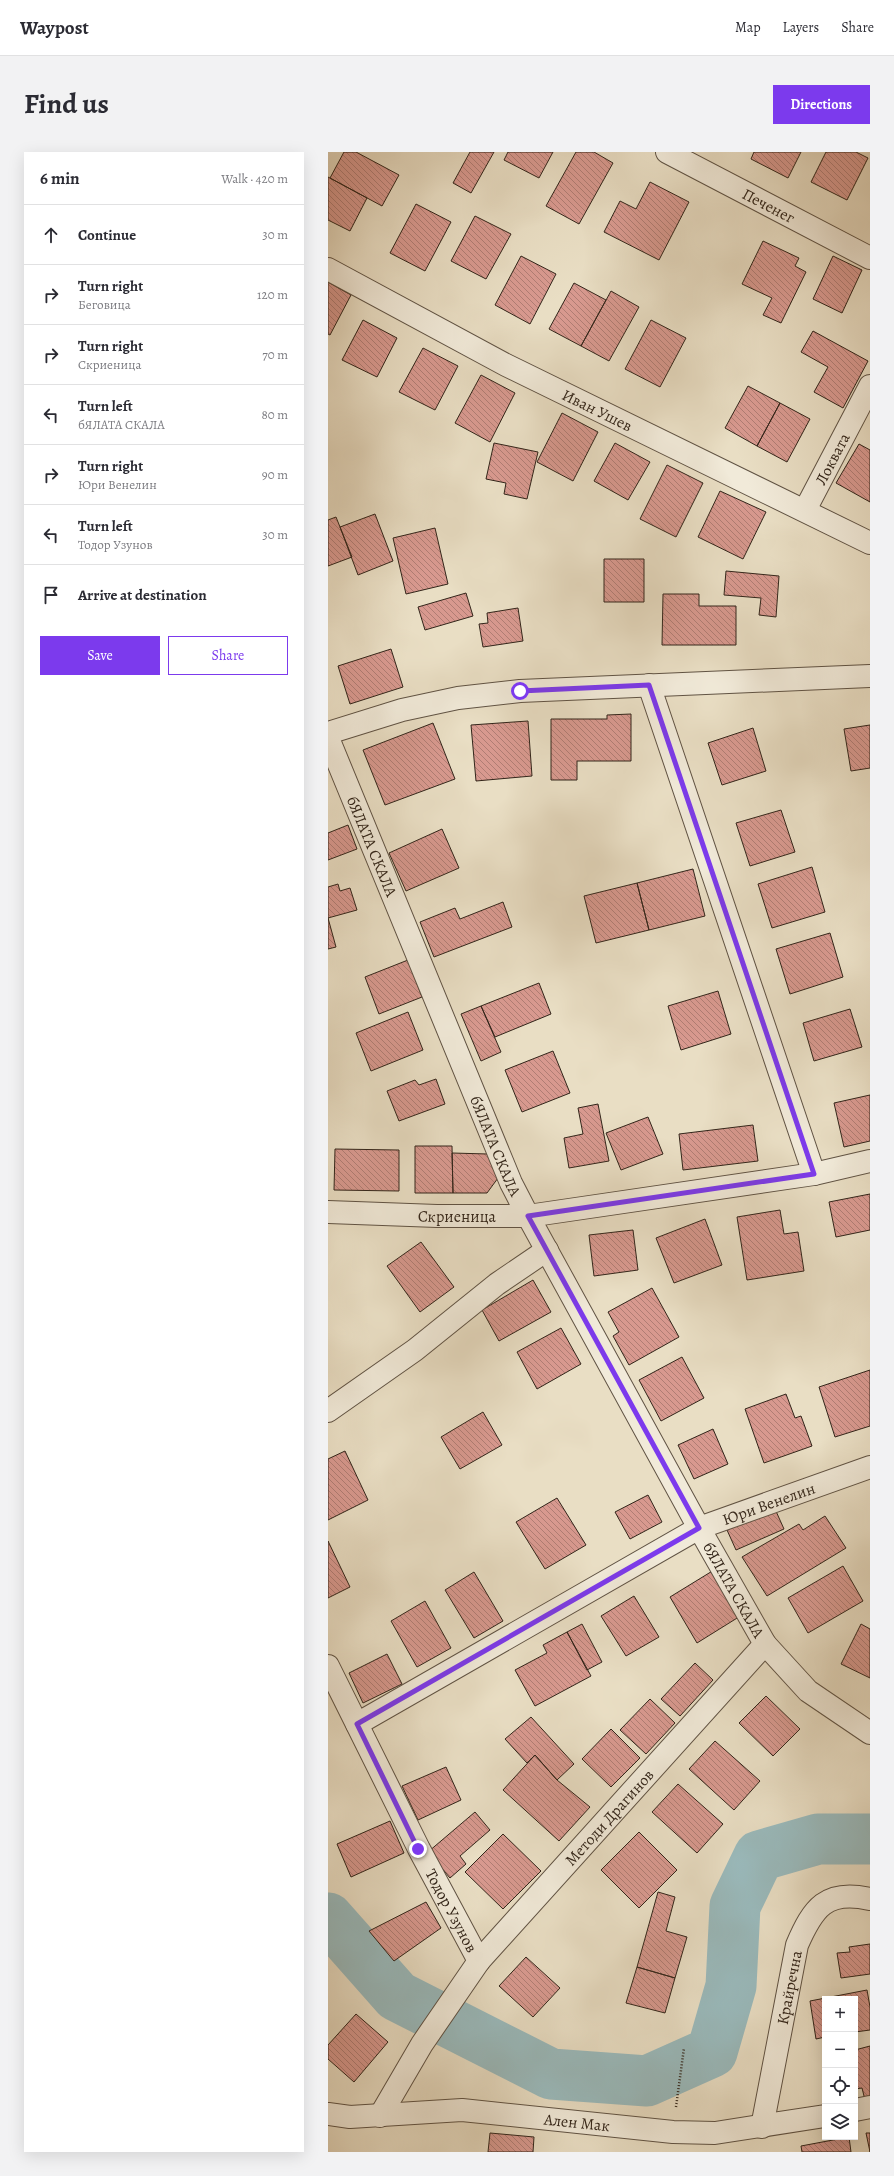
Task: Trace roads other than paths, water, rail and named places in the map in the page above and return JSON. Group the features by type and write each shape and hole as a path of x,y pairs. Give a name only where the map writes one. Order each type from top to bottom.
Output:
{"street":[{"name":"Печенег","path":"667,152 870,258"},
{"name":"Иван Ушев","path":"328,269 506,365 870,543"},
{"name":"Локвата","path":"805,510 870,386"},
{"path":"328,733 402,710 458,698 520,691 870,676"},
{"path":"649,685 814,1174"},
{"name":"бЯЛАТА СКАЛА","path":"328,738 511,1183 528,1216 699,1528 765,1644 808,1691 870,1733"},
{"name":"Скриеница","path":"328,1212 437,1216 528,1216 814,1174 870,1161"},
{"path":"328,1412 415,1350 497,1284 547,1250"},
{"name":"Юри Венелин","path":"357,1724 699,1528 870,1467"},
{"name":"Методи Драгинов","path":"380,2116 422,2044 479,1961 765,1644"},
{"name":"Тодор Узунов","path":"328,1666 418,1849 479,1961"},
{"name":"Крайречна","path":"762,2127 797,1945 807,1921 819,1905 836,1897 857,1896 870,1898"},
{"path":"858,2109 870,2107"},
{"name":"Ален Мак","path":"328,2114 350,2117 462,2110 673,2132 716,2133 822,2117"}],"waterway":[{"path":"328,1918 397,1996 551,2074 647,2081 712,2052 731,1986 735,1906 759,1856 818,1839 870,1839"}]}
